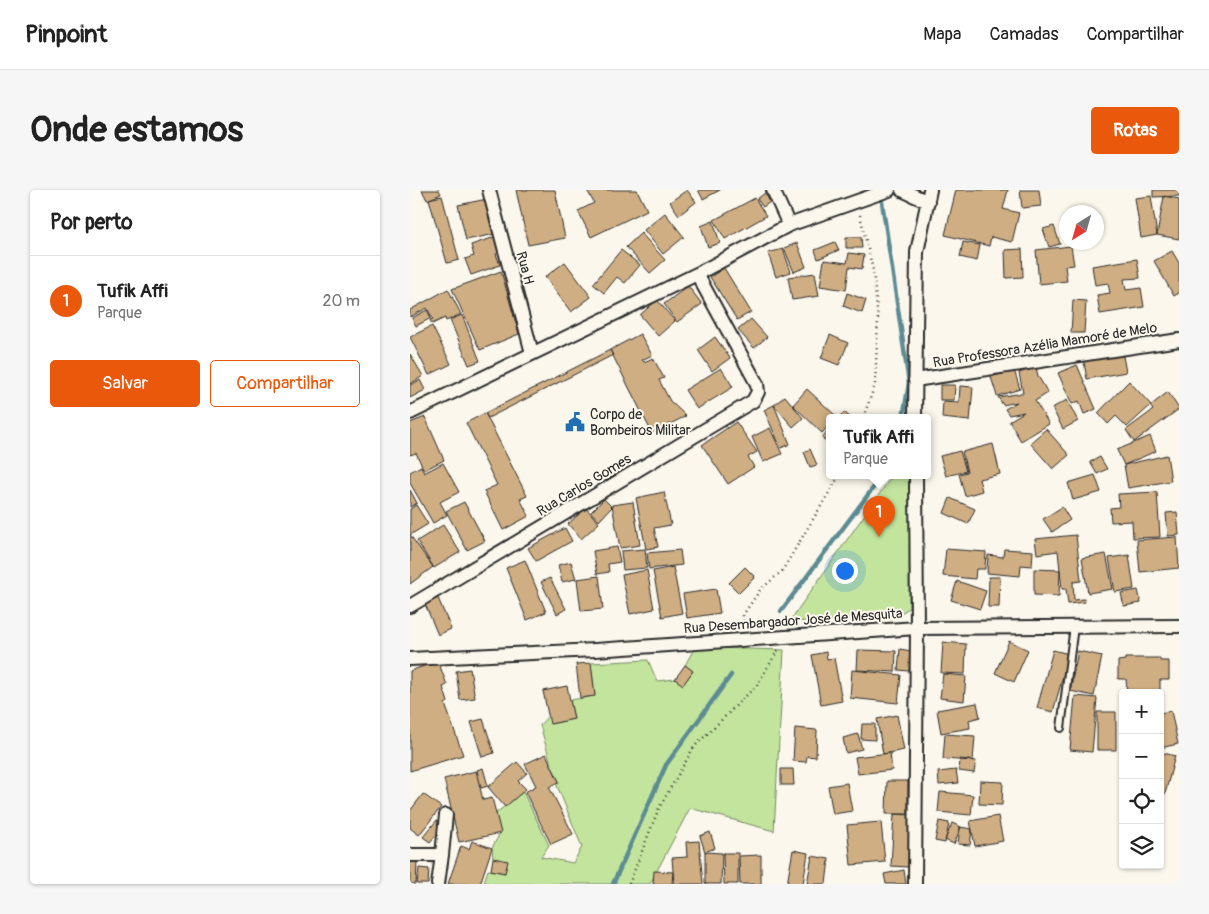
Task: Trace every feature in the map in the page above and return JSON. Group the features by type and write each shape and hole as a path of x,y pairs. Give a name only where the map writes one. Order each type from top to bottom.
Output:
{"street":[{"name":"Rua H","path":"489,190 532,353"},
{"path":"773,190 789,225"},
{"path":"410,413 696,274 789,225 856,201 872,193 889,190"},
{"path":"902,190 929,196 918,252 916,414"},
{"name":"Rua Carlos Gomes","path":"410,606 753,401 758,392 757,384 696,274"},
{"name":"Rua Professora Azélia Mamoré de Melo","path":"915,380 1179,340"},
{"path":"915,884 916,479"},
{"name":"Rua Desembargador José de Mesquita","path":"410,659 595,650 917,628 1179,626"},
{"path":"438,884 446,815"},
{"path":"410,855 442,855"}],"lane":[{"path":"1061,728 1074,626"}],"path":[{"path":"856,201 873,270 878,320 875,385 864,414"},
{"path":"745,639 743,615 760,590 782,571 837,479"},
{"path":"629,884 659,808 694,747 758,685 775,659 783,637"}],"green space":[{"path":"890,479 910,479 909,608 895,617 789,622"},
{"path":"694,649 784,650 774,831 690,808 650,884 493,884 484,882 488,870 505,873 507,861 493,858 492,848 500,833 496,813 523,792 549,845 541,857 573,863 582,847 556,783 559,781 551,764 540,725 549,715 551,724 574,719 570,700 595,696 591,663 648,660 657,681 675,679 683,684 693,671 685,665"}],"building":[{"path":"422,190 439,190 441,194 427,200"},
{"path":"516,190 555,190 565,238 528,245"},
{"path":"587,190 637,190 647,210 591,237 578,211 594,203"},
{"path":"687,190 696,202 679,215 670,202"},
{"path":"698,190 720,190 703,199"},
{"path":"956,190 1008,190 1003,209 1019,213 1012,242 991,237 989,246 945,235"},
{"path":"1020,190 1039,190 1041,206 1022,208"},
{"path":"1153,190 1179,190 1179,196 1153,197"},
{"path":"765,193 770,202 763,207 757,199"},
{"path":"442,196 459,260 447,263 429,199"},
{"path":"1151,196 1157,235 1141,238 1135,198"},
{"path":"1164,196 1179,199 1179,239 1157,235"},
{"path":"755,198 766,216 725,239 714,220"},
{"path":"487,199 495,234 466,240 458,205"},
{"path":"665,213 684,237 663,254 644,230"},
{"path":"713,221 720,243 708,247 701,226"},
{"path":"1054,226 1059,244 1049,247 1043,229"},
{"path":"641,233 665,260 650,273 626,247"},
{"path":"498,236 504,252 496,254 500,265 471,275 465,259 474,256 471,245"},
{"path":"846,237 861,237 862,248 846,248"},
{"path":"835,242 839,250 818,259 815,250"},
{"path":"963,242 980,245 977,261 960,257"},
{"path":"797,243 806,267 794,272 784,248"},
{"path":"1059,247 1059,250 1072,250 1074,265 1065,266 1067,281 1039,284 1036,250"},
{"path":"783,249 791,272 776,277 768,253"},
{"path":"1022,249 1023,277 1006,278 1005,250"},
{"path":"621,250 640,265 625,283 617,277 604,293 593,284"},
{"path":"1172,251 1179,263 1179,293 1174,296 1154,261"},
{"path":"849,253 864,255 862,269 849,267 846,290 820,286 824,260 847,263"},
{"path":"1137,259 1140,278 1124,279 1126,290 1141,288 1144,307 1100,314 1097,295 1110,293 1108,283 1095,285 1092,266"},
{"path":"565,262 591,297 571,312 545,277"},
{"path":"724,268 751,312 737,320 710,277"},
{"path":"501,271 519,334 480,350 452,289"},
{"path":"815,273 819,296 792,300 788,277"},
{"path":"688,286 702,304 677,322 664,304"},
{"path":"448,289 461,314 446,321 445,318 432,324 430,320 433,319 427,308 410,317 410,310"},
{"path":"847,293 866,300 862,313 843,306"},
{"path":"657,300 675,321 658,336 640,315"},
{"path":"1073,300 1086,301 1084,333 1071,333"},
{"path":"427,310 431,318 416,326 412,318"},
{"path":"462,315 480,361 469,365 450,320"},
{"path":"751,319 767,337 754,348 738,330"},
{"path":"432,326 451,364 429,375 410,337"},
{"path":"640,334 652,355 642,360 644,362 653,358 664,378 659,380 670,401 686,416 652,433 610,350"},
{"path":"830,335 848,343 839,365 821,358"},
{"path":"715,337 730,358 712,371 698,350"},
{"path":"610,350 613,355 488,418 485,413"},
{"path":"1122,351 1126,372 1087,379 1083,357"},
{"path":"410,354 423,376 410,384"},
{"path":"1077,365 1096,409 1084,414 1079,401 1072,404 1058,373"},
{"path":"1036,367 1038,376 1048,393 1035,401 1049,424 1021,441 1009,421 1024,412 1009,415 1005,409 1017,402 1003,405 998,397 1023,393 1019,373"},
{"path":"721,368 733,387 697,409 685,390"},
{"path":"1014,370 1020,389 997,396 991,377"},
{"path":"420,380 425,390 410,398 410,385"},
{"path":"1129,381 1151,405 1127,427 1116,416 1108,424 1098,413"},
{"path":"940,385 955,385 954,400 940,400"},
{"path":"960,386 973,387 970,421 942,418 943,401 959,402"},
{"path":"807,389 834,414 826,414 826,428 822,433 793,405"},
{"path":"1168,392 1179,409 1134,442 1126,430 1153,410 1150,406"},
{"path":"785,396 803,418 793,427 774,405"},
{"path":"1067,400 1078,421 1063,429 1052,408"},
{"path":"774,405 790,444 781,448 764,410"},
{"path":"485,413 527,496 520,499 529,516 503,530 484,491 497,485 466,423"},
{"path":"425,417 444,460 424,470 416,453 410,455 410,423"},
{"path":"736,422 757,452 748,457 754,467 728,484 702,445"},
{"path":"770,428 782,454 763,462 752,437"},
{"path":"1046,429 1069,455 1053,469 1030,443"},
{"path":"826,432 826,442 822,438"},
{"path":"1150,436 1156,451 1124,465 1117,450"},
{"path":"993,444 1000,474 979,479 982,491 965,496 959,474 967,472 962,452"},
{"path":"810,449 817,465 810,467 804,452"},
{"path":"960,451 966,471 946,476 940,456"},
{"path":"1167,455 1171,481 1128,488 1124,465"},
{"path":"1100,457 1107,469 1097,474 1090,462"},
{"path":"443,463 459,492 440,502 447,515 433,523 410,483 410,472 421,466 424,473"},
{"path":"1095,475 1101,492 1073,500 1068,483"},
{"path":"410,490 417,503 410,507"},
{"path":"664,492 671,525 654,528 658,547 646,549 636,498"},
{"path":"1157,492 1160,537 1133,538 1132,521 1111,522 1110,508 1119,507 1118,494"},
{"path":"950,498 975,509 968,524 944,513"},
{"path":"604,499 612,507 599,521 591,512"},
{"path":"464,502 485,541 467,550 446,511"},
{"path":"633,502 640,545 620,548 612,505"},
{"path":"416,505 428,524 410,535 410,509"},
{"path":"1062,507 1070,520 1052,532 1043,519"},
{"path":"586,508 599,523 581,539 568,524"},
{"path":"1177,512 1179,535 1168,536 1166,513"},
{"path":"443,525 460,552 434,568 417,541"},
{"path":"565,528 572,541 536,561 528,548"},
{"path":"410,535 433,567 410,584"},
{"path":"1076,535 1081,581 1073,582 1074,600 1084,599 1085,602 1068,604 1066,589 1062,589 1058,551 1037,554 1035,539"},
{"path":"1177,537 1179,568 1140,572 1137,540"},
{"path":"617,547 620,562 608,564 609,572 597,574 593,551"},
{"path":"645,549 647,568 623,570 621,551"},
{"path":"946,549 986,552 985,569 976,569 975,579 943,576"},
{"path":"1004,549 1033,551 1032,566 1021,565 1020,576 987,573 988,555 1003,557"},
{"path":"680,550 682,565 649,569 647,553"},
{"path":"1106,554 1113,589 1088,593 1082,558"},
{"path":"1129,555 1134,589 1115,592 1109,558"},
{"path":"525,560 546,612 527,620 506,568"},
{"path":"571,562 576,579 562,582 558,565"},
{"path":"673,567 682,613 662,617 653,571"},
{"path":"745,567 755,577 739,593 729,583"},
{"path":"1034,569 1060,570 1059,596 1034,595"},
{"path":"647,570 654,609 630,614 622,575"},
{"path":"599,576 603,609 581,611 577,579"},
{"path":"989,577 1000,577 999,607 988,607"},
{"path":"550,578 566,609 557,614 541,582"},
{"path":"957,581 986,591 980,609 951,600"},
{"path":"716,589 720,613 687,618 683,594"},
{"path":"1138,590 1141,603 1124,606 1121,593"},
{"path":"438,598 451,629 438,635 425,604"},
{"path":"1009,641 1028,650 1014,682 995,673"},
{"path":"943,642 966,644 965,674 941,673"},
{"path":"900,649 911,651 909,671 898,670"},
{"path":"858,650 896,651 895,672 857,670"},
{"path":"1053,650 1069,654 1053,712 1037,708"},
{"path":"1078,651 1102,656 1094,696 1070,691"},
{"path":"826,652 827,659 834,658 842,701 821,705 812,655"},
{"path":"1125,658 1160,658 1160,661 1169,661 1169,680 1160,680 1160,689 1127,689 1126,679 1118,679 1118,661 1125,660"},
{"path":"438,661 447,685 443,687 448,702 445,704 463,755 410,771 410,671"},
{"path":"591,663 595,696 580,698 576,664"},
{"path":"685,665 693,671 683,685 675,679"},
{"path":"470,669 475,698 460,700 456,671"},
{"path":"852,670 901,675 898,703 850,698"},
{"path":"943,674 966,676 964,701 940,698"},
{"path":"567,686 574,719 550,724 543,691"},
{"path":"1075,696 1097,698 1092,752 1070,750"},
{"path":"977,703 980,717 969,720 970,728 941,733 937,710"},
{"path":"1171,711 1178,744 1164,747 1164,734 1164,712"},
{"path":"1097,712 1116,712 1116,750 1097,750"},
{"path":"897,715 904,750 883,754 877,719"},
{"path":"483,719 494,753 482,757 471,722"},
{"path":"862,724 875,724 875,740 861,739"},
{"path":"795,728 817,730 816,757 807,756 806,762 793,761"},
{"path":"858,734 862,749 846,753 843,738"},
{"path":"945,734 975,736 973,761 943,759"},
{"path":"890,753 892,770 858,774 855,757"},
{"path":"1164,753 1175,756 1164,794"},
{"path":"546,754 559,782 549,787 573,834 551,844 525,792 536,786 525,764"},
{"path":"960,759 976,761 974,773 959,771"},
{"path":"517,762 527,773 518,781 526,789 505,807 488,787"},
{"path":"483,768 488,786 481,788 477,770"},
{"path":"781,769 793,769 794,785 781,785"},
{"path":"956,770 958,783 939,785 938,772"},
{"path":"476,771 483,800 492,798 501,833 459,842 444,779"},
{"path":"887,781 908,781 908,814 886,814"},
{"path":"980,781 1003,782 1002,805 979,804"},
{"path":"847,783 852,811 833,814 828,786"},
{"path":"940,792 973,795 971,815 938,812"},
{"path":"423,794 441,807 419,835 410,828 410,811"},
{"path":"894,814 911,815 908,867 891,866"},
{"path":"998,816 1003,841 975,846 970,821"},
{"path":"437,820 444,826 430,842 423,837"},
{"path":"939,821 949,823 945,843 935,841"},
{"path":"881,822 885,862 851,865 847,825"},
{"path":"952,823 961,827 954,844 945,840"},
{"path":"960,827 972,829 970,845 958,844"},
{"path":"710,832 715,848 705,852 700,836"},
{"path":"472,841 492,848 480,884 448,884 461,846 469,849"},
{"path":"699,841 703,884 674,884 672,858 687,857 686,842"},
{"path":"793,850 808,853 803,884 787,884"},
{"path":"705,852 722,853 721,884 705,884"},
{"path":"723,853 738,853 738,884 724,884"},
{"path":"761,855 761,884 740,884 739,856"},
{"path":"812,856 829,859 826,884 807,884"},
{"path":"493,858 508,861 505,873 491,870"},
{"path":"410,860 417,861 416,884 410,884"},
{"path":"419,868 429,869 428,884 417,884"},
{"path":"904,870 906,884 886,884 884,874"},
{"path":"654,871 673,872 672,884 653,884"}],"waterway":[{"path":"881,195 909,383 904,414"},
{"path":"781,611 880,479"},
{"path":"613,884 666,765 731,675"}],"place":[{"name":"Corpo de Bombeiros Militar","path":"575,422"},
{"name":"Tufik Affi","path":"879,537"}]}
